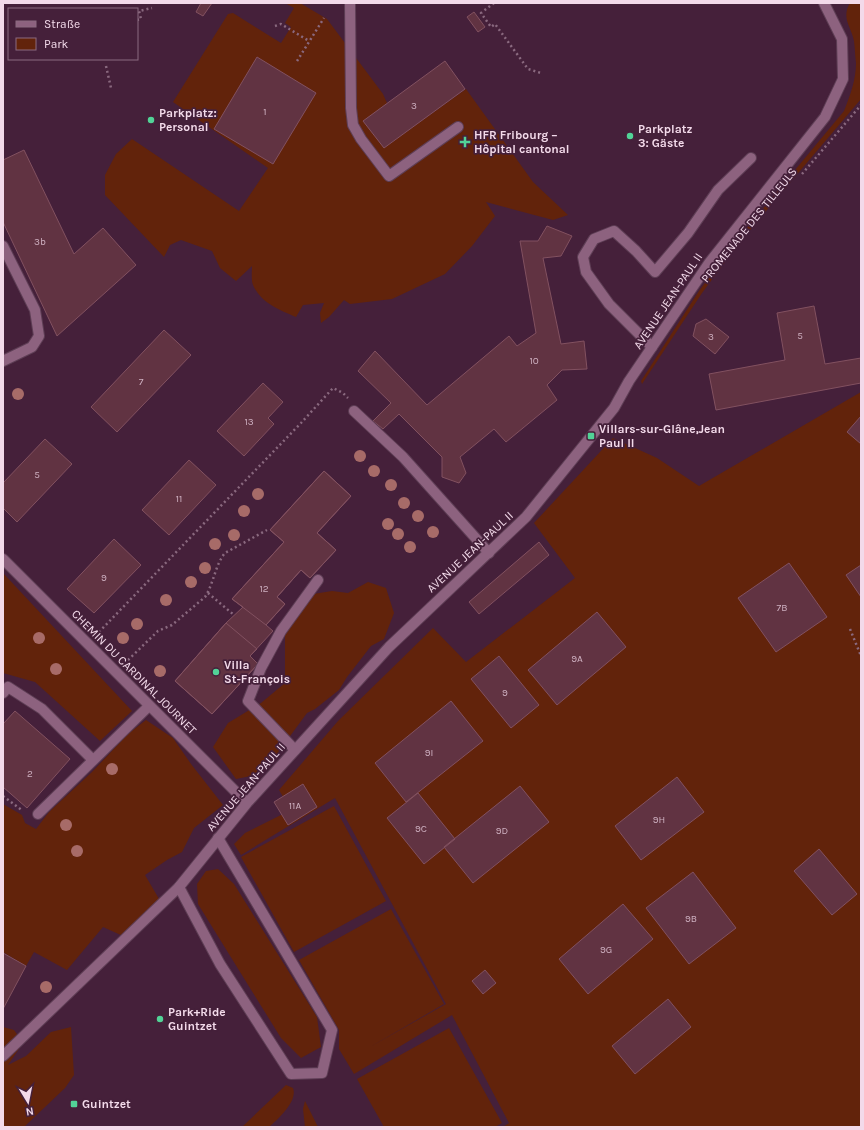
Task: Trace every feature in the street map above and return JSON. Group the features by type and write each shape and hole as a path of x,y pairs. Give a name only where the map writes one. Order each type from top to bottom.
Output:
{"street":[{"path":"350,3 351,108 353,125 361,139 390,176 458,128"},
{"name":"AVENUE JEAN-PAUL II","path":"3,1056 179,886 247,803 389,647 526,517 614,408 629,381 709,263 825,117 843,79 842,40 824,3"},
{"path":"652,346 609,304 586,272 583,257 594,239 614,231 636,251 655,272 688,233 718,190 751,158"},
{"path":"3,246 35,310 39,336 32,347 3,361"},
{"path":"354,411 403,457 489,553"},
{"name":"CHEMIN DU CARDINAL JOURNET","path":"3,559 247,803"},
{"path":"295,750 248,701 261,668 281,631 318,580"},
{"path":"3,693 8,687 42,709 93,760"},
{"path":"38,814 149,706"},
{"path":"179,886 220,964 291,1074 322,1073 332,1030 218,838"}],"path":[{"path":"494,3 481,13 491,27 496,24 528,69 541,73"},
{"path":"138,20 141,19 139,11 152,8"},
{"path":"296,61 324,18"},
{"path":"275,26 281,24 309,41"},
{"path":"106,66 111,88"},
{"name":"PROMENADE DES TILLEULS","path":"800,177 861,105"},
{"path":"87,644 333,388 343,393 351,402 354,411"},
{"path":"115,672 158,631 172,625 206,597 220,558 225,553 267,530"},
{"path":"208,594 234,615"},
{"path":"850,629 861,656"},
{"path":"3,796 28,815 38,814"}],"green space":[{"path":"285,3 300,3 327,19 383,94 387,103 364,121 384,148 466,89 533,182 568,215 553,220 486,202 495,216 472,246 445,274 392,299 350,304 344,300 329,317 321,323 320,313 324,303 303,305 296,317 277,309 261,297 253,285 252,266 236,281 220,268 212,251 181,240 170,245 164,257 105,195 105,175 116,154 132,139 239,211 268,168 173,102 228,14 233,13 281,43 291,27 285,23 294,8"},
{"path":"850,3 861,3 861,99 739,243 702,293 642,384 641,381 699,291 736,241 844,111 852,88 856,69 854,41 846,13"},
{"path":"861,392 861,1127 503,1127 509,1123 452,1015 354,1074 339,1049 339,1030 299,960 391,909 444,1004 370,1047 446,1004 335,798 241,855 234,844 245,833 291,810 279,790 338,721 433,628 466,662 575,578 534,523 613,438 657,458 699,486"},
{"path":"3,573 132,711 100,741 35,682 3,673"},
{"path":"368,582 386,588 394,613 384,639 371,646 339,690 315,709 307,713 271,762 251,776 236,779 213,747 228,723 261,703 285,683 285,635 307,595 332,591 348,593"},
{"path":"146,720 173,738 223,805 194,828 182,852 145,875 162,904 123,936 103,927 67,970 34,952 26,966 3,952 3,804 22,815 25,823 36,829 49,812 92,772 128,734"},
{"path":"334,806 386,901 294,952 241,857"},
{"path":"218,869 234,884 317,1017 321,1047 301,1058 281,1038 198,904 197,884 206,871"},
{"path":"3,1027 14,1030 23,1043 8,1065 26,1056 51,1032 71,1027 74,1075 65,1088 24,1127 3,1127"},
{"path":"449,1028 502,1123 495,1127 384,1127 357,1079"},
{"path":"286,1085 293,1088 293,1098 286,1109 269,1127 242,1127"},
{"path":"305,1101 318,1127 305,1127 303,1109"}],"building":[{"path":"201,3 212,3 203,16 196,12"},
{"path":"474,12 485,27 478,32 467,17"},
{"path":"257,57 316,93 273,164 214,129"},
{"path":"445,61 465,89 384,148 363,121"},
{"path":"24,150 74,254 103,228 136,265 57,336 3,222 3,160"},
{"path":"547,226 572,236 561,256 543,258 561,344 584,341 587,369 562,370 547,385 557,400 506,442 494,429 460,457 466,473 459,483 442,477 442,457 399,414 383,429 373,421 391,403 358,371 375,351 427,405 509,336 517,346 536,333 520,241 538,241"},
{"path":"814,306 825,364 861,358 861,383 716,410 709,374 785,360 777,313"},
{"path":"706,319 729,337 715,354 693,336 696,324"},
{"path":"164,330 191,355 117,432 91,407"},
{"path":"263,383 283,402 268,418 274,424 244,456 217,431"},
{"path":"861,416 861,444 847,432"},
{"path":"45,439 72,464 17,522 3,508 3,483"},
{"path":"189,460 216,485 169,535 142,510"},
{"path":"324,471 351,496 317,533 336,550 310,578 301,570 277,597 285,604 266,625 232,599 284,542 270,530"},
{"path":"324,471 351,496 317,533 336,550 310,578 301,570 277,597 285,604 266,625 273,631 250,656 258,664 212,714 175,681 226,623 243,607 232,599 284,542 270,530"},
{"path":"114,539 141,565 94,613 67,589"},
{"path":"539,542 549,555 479,614 469,602"},
{"path":"789,563 827,617 776,652 738,598"},
{"path":"861,565 861,597 846,575"},
{"path":"597,612 626,647 557,705 528,670"},
{"name":"Villa St-François","path":"226,623 257,649 250,656 258,664 212,714 175,681"},
{"path":"499,656 539,705 511,728 471,679"},
{"path":"451,701 483,741 406,802 375,763"},
{"path":"15,711 70,759 27,808 3,787 3,724"},
{"path":"677,777 704,812 641,860 615,826"},
{"path":"303,784 317,807 288,825 274,802"},
{"path":"520,786 549,822 473,883 444,847"},
{"path":"418,793 455,839 424,864 387,818"},
{"path":"819,849 857,894 832,915 794,871"},
{"path":"693,872 736,928 689,964 646,908"},
{"path":"623,904 653,939 588,994 559,959"},
{"path":"3,953 26,966 3,1009"},
{"path":"485,970 496,983 483,994 472,981"},
{"path":"668,999 691,1027 635,1074 612,1046"}],"place":[{"name":"Parkplatz: Personal","path":"151,120"},
{"name":"Parkplatz 3: Gäste","path":"630,136"},
{"name":"HFR Fribourg – Hôpital cantonal","path":"465,142"},
{"name":"Villars-sur-Glâne,Jean Paul II","path":"591,436"},
{"name":"Villa St-François","path":"216,672"},
{"name":"Park+Ride Guintzet","path":"160,1019"},
{"name":"Guintzet","path":"74,1104"}]}
